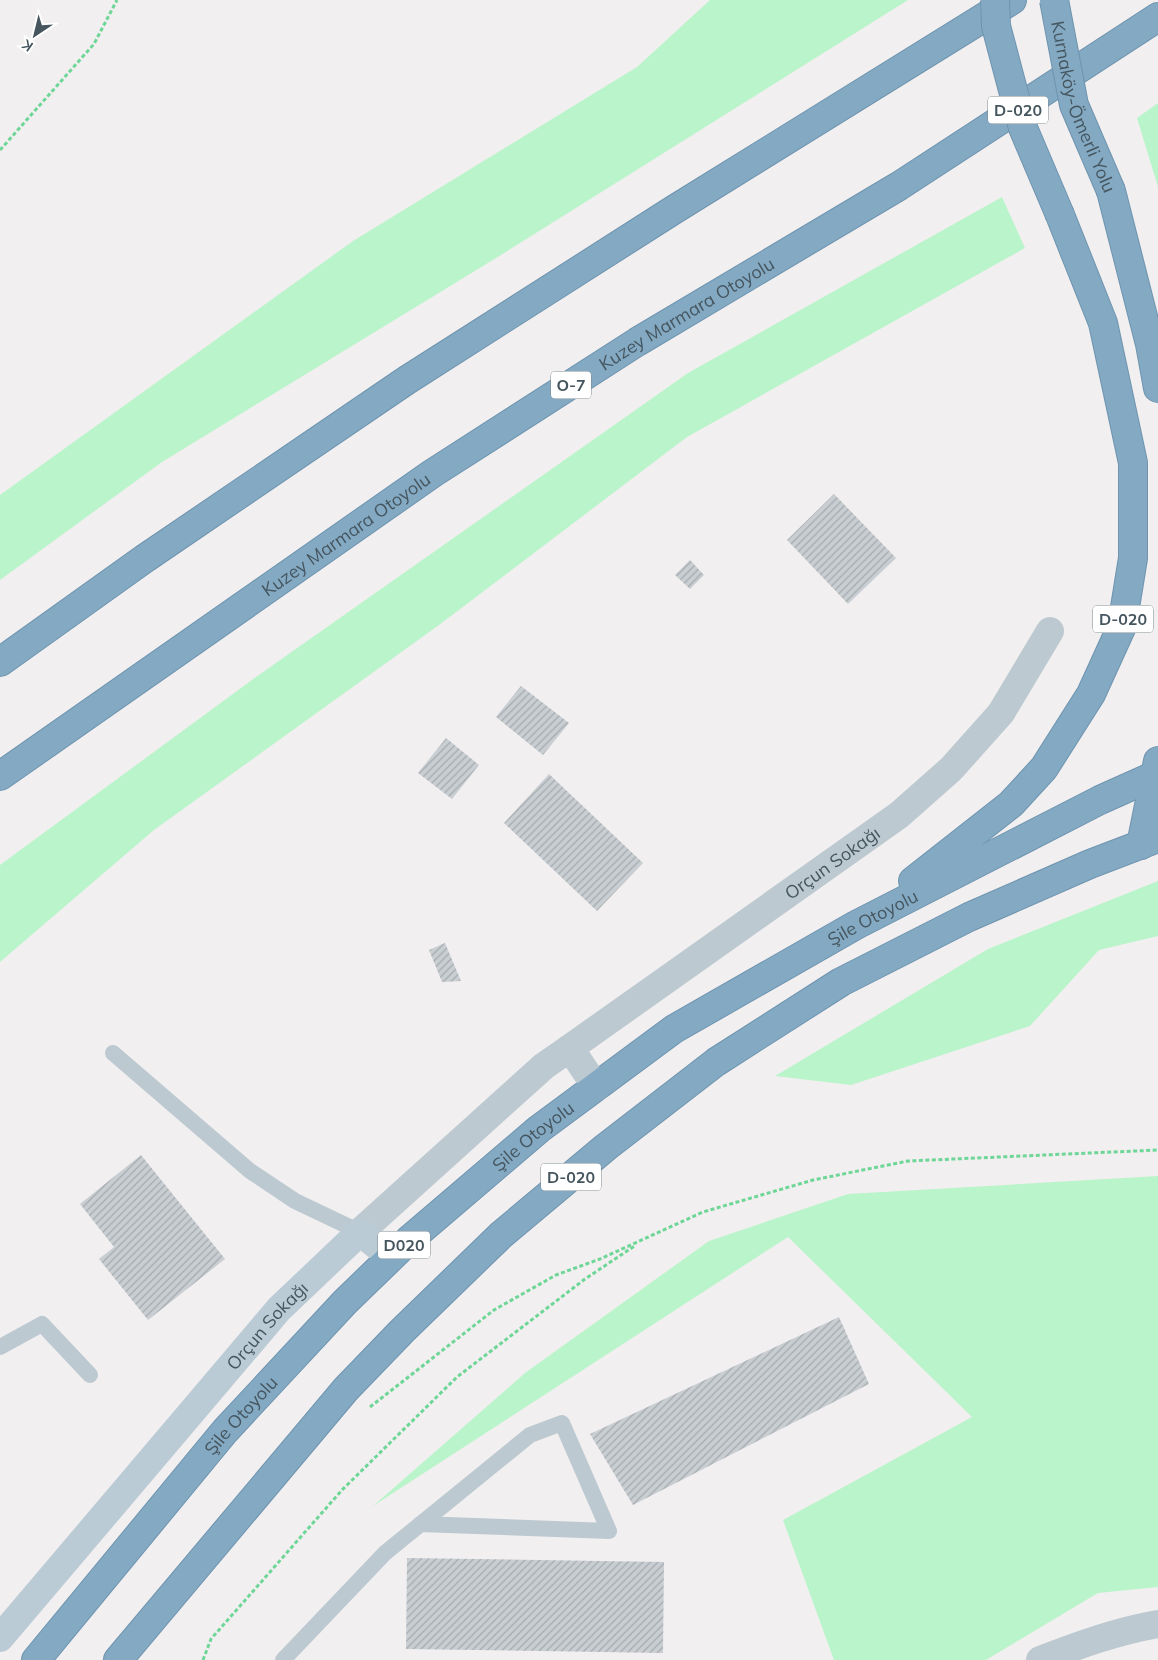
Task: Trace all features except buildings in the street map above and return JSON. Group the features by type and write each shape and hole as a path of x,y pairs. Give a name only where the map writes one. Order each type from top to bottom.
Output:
{"highway":[{"name":"D-020","path":"856,925 977,833 1011,804 1044,768 1091,694 1122,626 1133,558 1133,463 1102,323 1023,128 996,26 995,0"},
{"path":"0,662 144,559 407,380 667,214 1012,0"},
{"name":"Kurnaköy-Ömerli Yolu","path":"1054,0 1074,105 1111,191 1150,344 1158,388"},
{"name":"Kuzey Marmara Otoyolu","path":"0,776 433,474 637,342 899,186 1158,17"},
{"name":"D-020","path":"118,1660 346,1389 402,1331 501,1235 606,1147 716,1062 841,982 969,917 1090,864 1149,842 1158,770"},
{"name":"Şile Otoyolu","path":"36,1660 225,1430 345,1302 409,1240 539,1129 674,1029 856,925 1158,770"}],"street":[{"name":"Orçun Sokağı","path":"0,1638 279,1309 360,1232 544,1066 899,815 951,769 1001,713 1050,631"},
{"path":"570,1048 596,1087"},
{"path":"360,1232 391,1257"},
{"path":"1040,1660 1094,1639 1158,1624"}],"lane":[{"path":"112,1053 250,1171 294,1201 360,1232"},
{"path":"0,1347 42,1324 90,1375"},
{"path":"283,1660 385,1553 420,1524 530,1435 562,1423 609,1531 420,1524"}],"path":[{"path":"0,150 94,44 118,0"},
{"path":"369,1408 494,1310 556,1275 600,1259 703,1212 813,1180 908,1161 1158,1150"},
{"path":"203,1660 210,1639 342,1490 457,1377 585,1279 644,1240"}],"green space":[{"path":"710,0 908,0 501,255 162,462 0,580 0,495 353,241 637,67"},
{"path":"1158,103 1158,187 1137,118"},
{"path":"1002,197 1025,248 687,437 439,625 154,830 0,962 0,865 256,677 688,373"},
{"path":"1158,881 1158,936 1099,950 1030,1026 851,1085 775,1076 988,949"},
{"path":"1158,1176 1158,1587 1098,1593 986,1660 834,1660 783,1520 972,1417 788,1237 373,1506 525,1373 709,1241 848,1194"}]}
